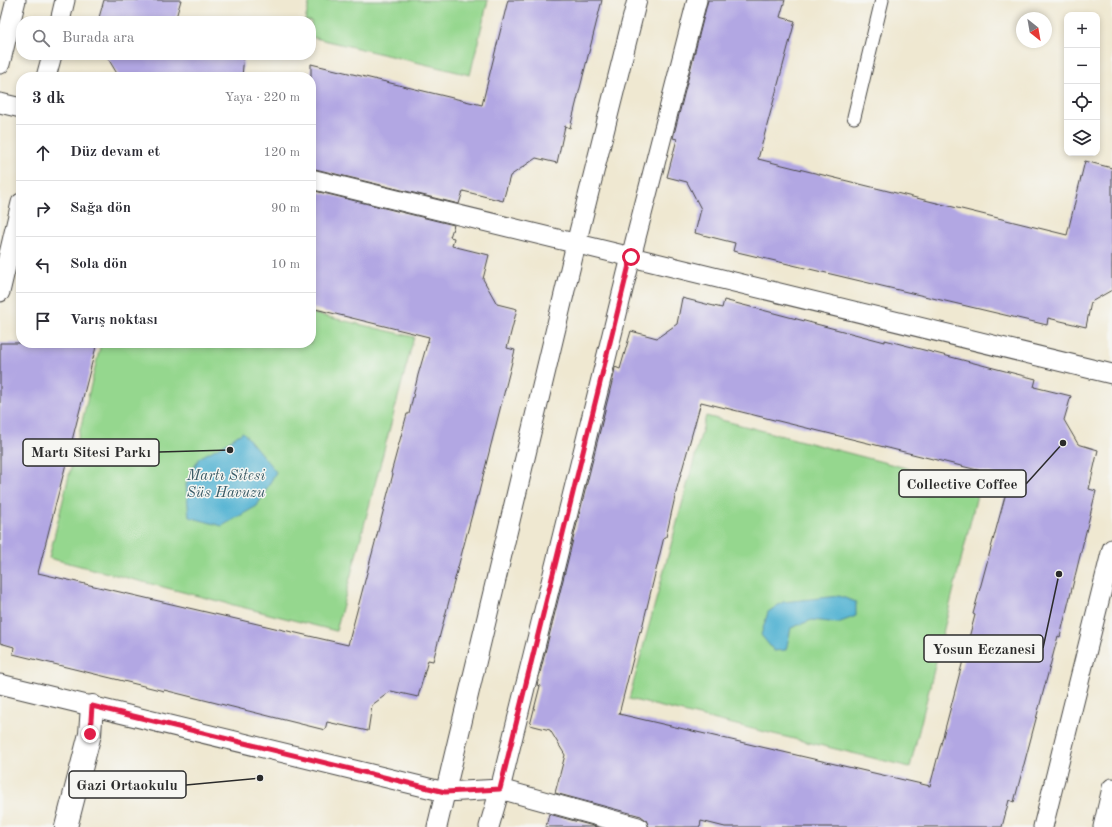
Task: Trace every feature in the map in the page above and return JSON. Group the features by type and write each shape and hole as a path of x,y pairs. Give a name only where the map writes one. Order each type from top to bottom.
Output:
{"street":[{"path":"0,64 16,0"},
{"path":"61,16 65,0"},
{"path":"437,827 576,244 637,0"},
{"path":"489,827 500,789 631,257 697,0"},
{"path":"47,72 51,60"},
{"path":"0,103 16,107"},
{"path":"316,180 1112,374"},
{"path":"0,292 16,224"},
{"path":"1043,827 1112,549"},
{"path":"0,684 445,792 500,789 638,827"},
{"path":"66,827 90,734 92,706"},
{"path":"1103,827 1112,788"}],"lane":[{"path":"854,117 882,0"}],"green space":[{"path":"310,0 488,0 470,75 316,38 316,16 306,16"},
{"path":"316,314 414,337 336,631 49,558 100,348 316,348"},
{"path":"706,416 979,487 910,767 629,699"}],"water":[{"name":"Martı Sitesi Süs Havuzu","path":"243,432 276,472 257,506 222,526 189,517 186,484 199,458"},
{"path":"839,596 856,602 856,616 838,623 812,620 791,628 786,650 774,651 761,635 768,612 783,602"}],"building":[{"path":"104,0 181,0 176,16 99,16"},
{"path":"508,0 602,0 570,128 565,126 557,163 536,158 510,176 503,201 463,191 459,204 316,169 316,72 311,72 311,64 482,105"},
{"path":"708,0 785,0 780,17 795,21 758,159 1067,235 1085,161 1112,168 1112,290 1091,302 1086,327 1048,318 1047,325 733,251 735,243 695,233 701,209 687,182 667,177 677,139 673,138"},
{"path":"109,60 244,60 242,72 116,72"},
{"path":"316,191 454,225 450,237 454,238 452,246 489,255 483,279 497,304 517,309 507,348 515,350 478,496 433,661 428,660 418,697 391,691 372,705 368,731 327,722 325,730 13,654 14,647 0,643 0,343 16,343 16,348 96,348 38,573 348,645 393,474 391,473 407,414 409,414 429,337 316,309"},
{"path":"682,298 722,308 724,300 1036,379 1034,387 1071,396 1064,420 1078,444 1098,450 1089,489 1096,491 1060,637 1058,636 1014,802 1009,800 1002,827 725,827 701,821 700,827 649,827 646,820 641,816 555,793 565,755 550,730 530,725 540,686 537,685 615,367 620,369 631,331 657,338 677,324","holes":["701,402 1010,478 973,614 975,615 930,786 619,714 664,537 666,537 677,488"]},
{"path":"549,814 597,827 546,827"}],"place":[{"name":"Collective Coffee","path":"1063,443"},
{"name":"Martı Sitesi Parkı","path":"230,450"},
{"name":"Yosun Eczanesi","path":"1059,574"},
{"name":"Gazi Ortaokulu","path":"260,778"}],"route":[{"path":"90,734 92,706 445,792 500,789 631,257"}]}
